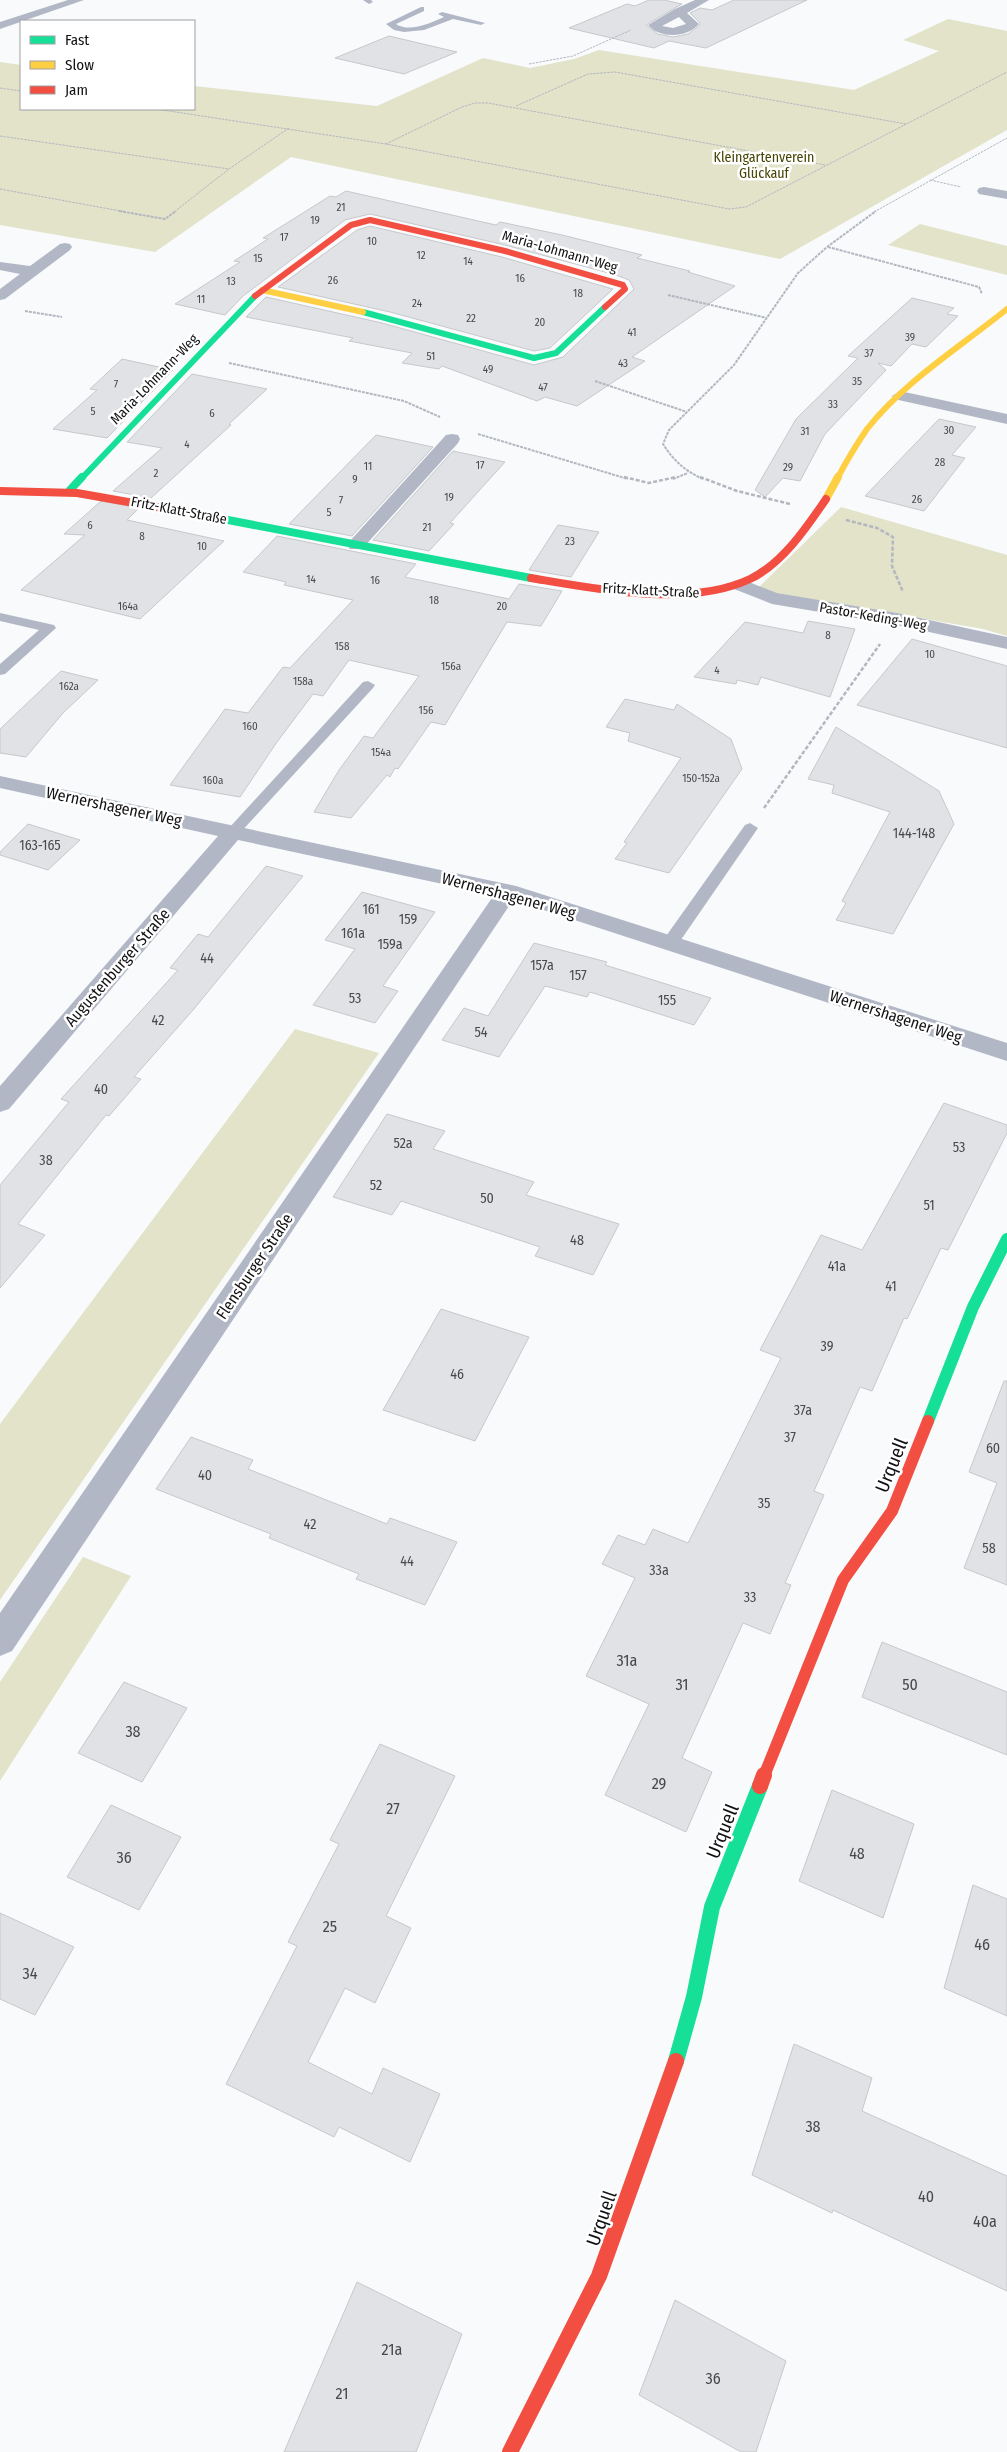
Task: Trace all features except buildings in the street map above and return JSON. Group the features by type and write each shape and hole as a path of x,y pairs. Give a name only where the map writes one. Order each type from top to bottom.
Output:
{"street":[{"path":"0,26 79,0"},
{"path":"679,11 693,24 685,30 661,30 654,25 679,11 704,0"},
{"path":"984,191 1007,195"},
{"name":"Maria-Lohmann-Weg","path":"70,490 248,301 262,290 351,225 370,220 505,250 611,280 625,289 556,353 540,358 526,357 385,317 262,290"},
{"path":"0,296 65,247"},
{"path":"0,266 32,271"},
{"name":"Fritz-Klatt-Straße","path":"0,490 70,490 493,572 593,586 684,594 708,593 741,585 753,578 806,528 818,512 853,450 875,421 900,396 1007,309"},
{"path":"900,396 1007,419"},
{"path":"356,545 452,439"},
{"name":"Pastor-Keding-Weg","path":"741,585 772,598 897,619 1007,643"},
{"name":"Wernershagener Weg","path":"0,782 508,891 1007,1052"},
{"name":"Augustenburger Straße","path":"0,1103 234,831"},
{"name":"Flensburger Straße","path":"0,1641 508,891"},
{"name":"Urquell","path":"510,2452 599,2276 679,2052 694,1997 712,1907 720,1884 843,1580 892,1511 973,1307 1007,1239"}],"lane":[{"path":"420,0 412,3 421,9 482,23"},
{"path":"421,9 390,24 398,28 415,29 453,16"},
{"path":"0,617 49,628 0,671"},
{"path":"234,831 368,685"},
{"path":"670,943 750,828"}],"path":[{"path":"529,64 573,56 634,29 654,25"},
{"path":"515,106 588,74 615,72 906,124"},
{"path":"163,110 386,144 729,209 746,207 1007,72"},
{"path":"0,88 20,91"},
{"path":"386,144 475,103 515,106 825,165"},
{"path":"0,189 165,219 229,169 290,128"},
{"path":"0,136 229,169"},
{"path":"930,180 984,191"},
{"path":"828,247 979,287 996,319"},
{"path":"668,295 767,318"},
{"path":"18,310 62,317"},
{"path":"595,381 687,412"}],"green space":[{"name":"Kleingartenverein Glückauf","path":"948,19 1007,31 1007,130 780,259 291,157 155,252 0,225 0,62 20,65 20,110 195,110 195,86 377,106 483,58 530,68 574,59 599,50 854,90 939,51 903,40"},
{"path":"920,224 1007,246 1007,275 888,245"},
{"path":"841,507 1007,555 1007,636 983,629 765,591 760,586"},
{"path":"295,1029 379,1053 0,1600 0,1424"},
{"path":"83,1557 131,1576 0,1781 0,1682"}],"traffic: fast":[{"path":"70,490 255,296"},
{"path":"363,312 534,358 556,353 605,307"},
{"path":"202,515 531,578"},
{"path":"928,1421 973,1307 1007,1239"},
{"path":"676,2061 694,1997 712,1907 760,1786"}],"traffic: slow":[{"path":"262,290 363,312"},
{"path":"826,499 860,439 889,405 921,376 1007,309"}],"traffic: jam":[{"path":"255,296 351,225 370,220 505,251 623,285 625,289 605,307"},
{"path":"0,491 27,490 77,493 126,500 202,515"},
{"path":"531,578 612,590 642,592 701,592 727,587 750,579 770,565 802,532 826,499"},
{"path":"760,1786 843,1580 892,1511 928,1421"},
{"path":"510,2452 599,2276 676,2061"}]}
